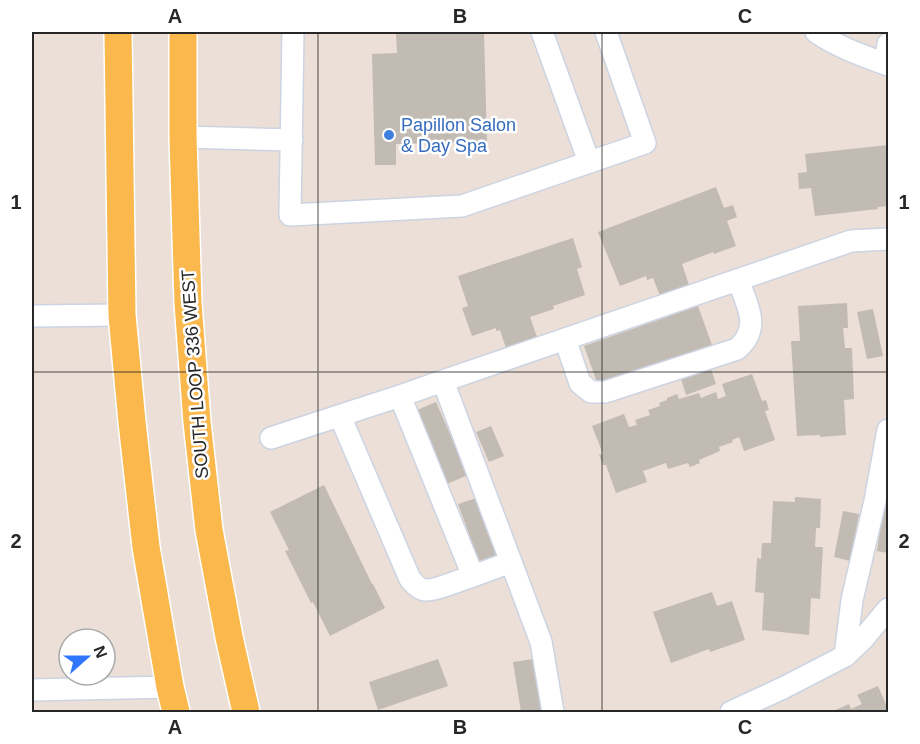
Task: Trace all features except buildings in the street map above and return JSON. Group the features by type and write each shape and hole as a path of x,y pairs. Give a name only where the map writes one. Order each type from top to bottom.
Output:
{"main road":[{"path":"118,32 122,315 146,547 173,700"},
{"name":"SOUTH LOOP 336 WEST","path":"183,32 183,137 188,303 197,422 209,530 246,712"}],"street":[{"path":"293,32 290,215 462,206 645,143 606,32"},
{"path":"542,32 589,162"},
{"path":"816,32 823,37 835,37 887,58"},
{"path":"183,137 292,140"},
{"path":"271,438 851,241 888,240"},
{"path":"565,339 580,382 591,392 605,392 737,349 746,341 752,327 750,312 738,280"},
{"path":"32,316 122,315"},
{"path":"443,381 541,642 553,712"},
{"path":"400,396 473,576"},
{"path":"340,416 410,579 420,588 426,590 511,562"},
{"path":"845,656 852,600 888,430"},
{"path":"731,712 845,656 863,639 888,609"},
{"path":"32,690 173,700"}],"place":[{"name":"Papillon Salon & Day Spa","path":"389,135"}]}
